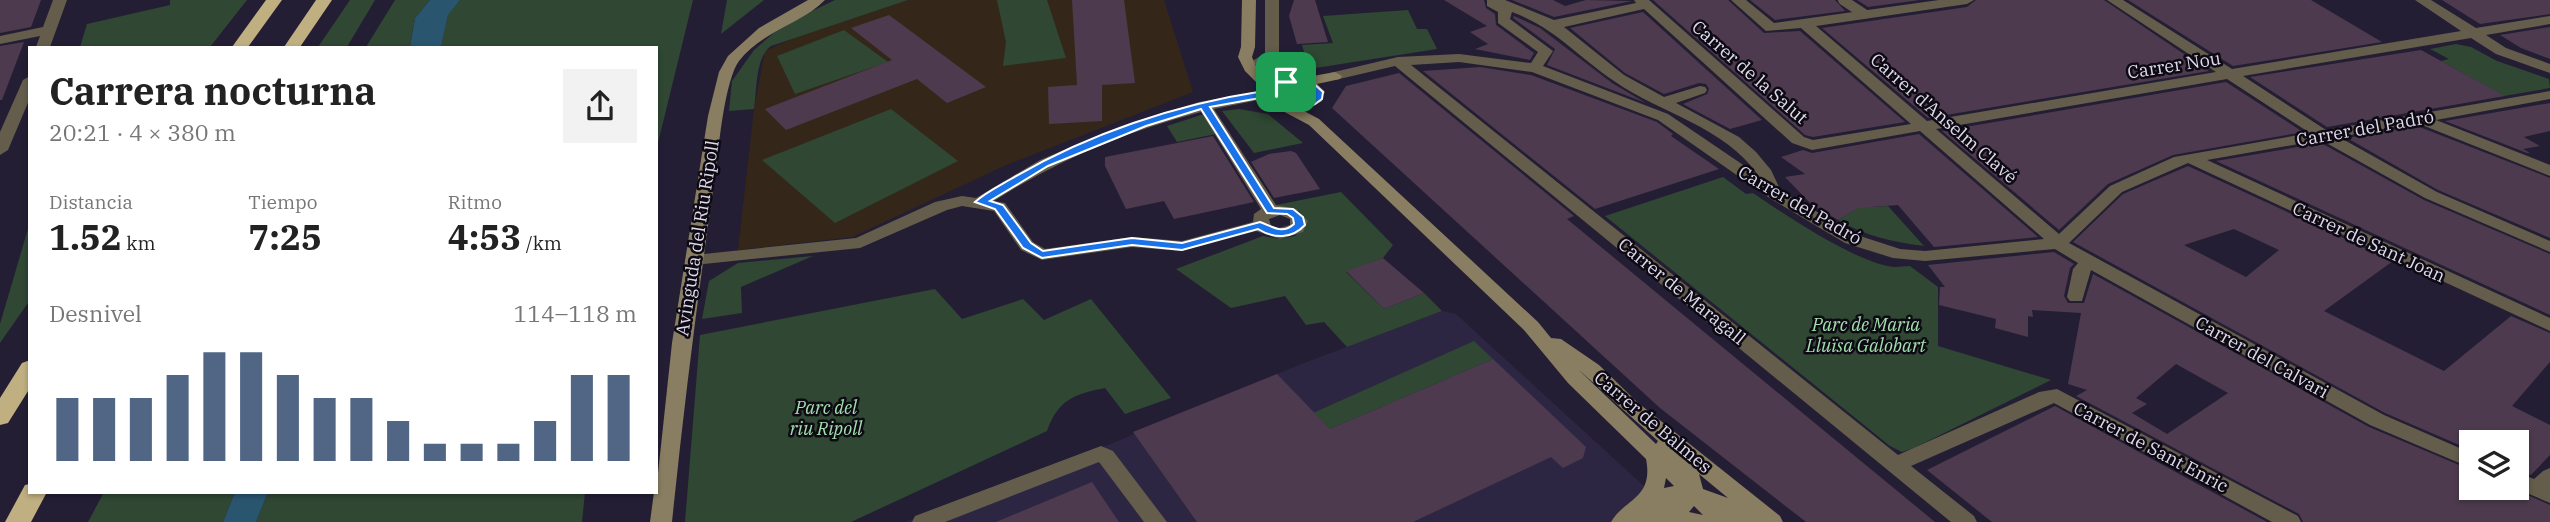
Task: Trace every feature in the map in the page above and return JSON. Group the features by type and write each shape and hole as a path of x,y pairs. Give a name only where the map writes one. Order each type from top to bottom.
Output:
{"highway":[{"path":"241,46 274,0"},
{"path":"293,46 324,0"},
{"path":"0,417 28,371"},
{"path":"18,522 33,494"}],"main road":[{"name":"Avinguda del Riu Ripoll","path":"661,522 681,343 716,116 726,72 733,59 764,31 818,0"},
{"path":"1249,0 1248,47 1245,57 1267,87"},
{"path":"1248,47 1258,62 1276,74 1299,82 1317,97"},
{"name":"Carrer del Padró","path":"1267,87 1335,76"},
{"name":"Carrer del Padró","path":"1317,97 1335,76"},
{"name":"Carrer de Balmes","path":"1267,87 1273,102 1314,122 1531,326 1575,378 1724,522"},
{"path":"1287,108 1303,107 1317,97"},
{"path":"1314,122 1317,97"},
{"name":"Carrer de Balmes","path":"1531,326 1592,370 1630,407 1772,522"},
{"path":"1622,522 1681,507 1692,492 1688,471 1630,407"},
{"path":"1653,513 1658,467 1656,456"},
{"path":"1692,492 1726,506 1750,522"},
{"path":"1653,513 1700,522"}],"street":[{"path":"43,46 60,0"},
{"path":"1258,62 1272,55 1272,0"},
{"path":"1487,0 1505,11 1503,20 1546,51 1535,68"},
{"path":"1494,0 1511,8 1521,8 1552,24 1628,84 1711,125 1760,165 1770,178 1774,194"},
{"path":"1738,0 1767,27 1967,0"},
{"path":"2114,0 2324,135 2431,195 2550,247"},
{"path":"2423,0 2501,51 2550,69"},
{"path":"1552,24 1643,3"},
{"name":"Carrer de la Salut","path":"1643,3 1804,144"},
{"name":"Carrer Nou","path":"1804,144 2287,66 2550,20"},
{"name":"Carrer d'Anselm Clavé","path":"1804,23 2059,243"},
{"path":"0,40 50,30"},
{"name":"Carrer del Padró","path":"1335,76 1398,61 1459,58 1535,68 1663,117 1774,194 1851,239 1899,254 1925,256 2059,243 2116,189 2189,158 2550,95"},
{"name":"Carrer de Maragall","path":"1398,61 1966,522"},
{"path":"0,150 28,85"},
{"path":"981,202 1045,164 1143,124 1267,87"},
{"path":"1664,102 1700,90"},
{"path":"694,260 860,243 941,206 962,201 999,207 1027,246 1042,254 1132,242 1182,246 1265,218 1203,105"},
{"path":"2421,119 2550,171"},
{"name":"Carrer de Sant Joan","path":"2189,158 2550,325"},
{"name":"Carrer del Calvari","path":"2059,243 2376,420 2459,456"},
{"path":"2076,297 2082,269 2090,262"},
{"name":"Carrer de Sant Enric","path":"1895,465 2046,397 2057,396 2290,522"},
{"path":"923,522 1101,453 1156,522"}],"lane":[{"path":"1843,0 1864,14"}],"shaded area":[{"path":"908,0 1164,0 1193,92 1004,166 852,237 738,250 754,109 765,51 794,38"},
{"path":"1442,311 1456,314 1683,522 905,522 1113,443 1299,365"}],"green space":[{"path":"170,0 247,0 211,46 80,46 87,24 170,5"},
{"path":"350,0 375,0 348,46 319,46"},
{"path":"395,0 430,0 415,18 410,46 367,46"},
{"path":"460,0 693,0 658,143 658,46 441,46 448,14"},
{"path":"727,0 764,0 721,34"},
{"path":"835,0 908,0 771,46 759,66 754,109 729,111 732,81 754,50 783,25"},
{"path":"997,0 1047,0 1066,58 1003,66 1006,42"},
{"path":"1408,10 1417,29 1427,29 1437,49 1309,69 1302,45 1333,43 1323,16"},
{"path":"844,30 888,62 795,94 777,56"},
{"path":"2456,44 2471,47 2497,61 2549,79 2550,88 2504,96 2441,61 2449,59 2430,49"},
{"path":"891,109 958,161 835,223 762,160"},
{"path":"1239,109 1268,114 1303,143 1254,153 1222,111"},
{"path":"1204,114 1216,134 1177,142 1167,126"},
{"name":"Parc de Maria Lluïsa Galobart","path":"1723,177 1746,194 1753,193 1837,246 1891,267 1910,266 1938,287 1938,346 2051,380 1914,448 1902,452 1890,446 1605,216"},
{"path":"1341,192 1393,245 1383,258 1346,272 1384,309 1424,293 1442,311 1347,347 1324,322 1306,325 1285,296 1231,308 1176,269 1263,236 1279,239 1295,236 1303,228 1305,218 1299,211 1276,205"},
{"path":"1867,202 1871,207 1888,206 1924,246 1880,238 1838,220"},
{"path":"28,229 28,303 0,343 0,324"},
{"path":"813,256 741,287 742,313 702,319 709,281 738,263"},
{"name":"Parc del riu Ripoll","path":"935,289 962,319 1023,299 1044,320 1091,299 1171,398 1125,414 1105,388 1076,396 1056,412 1047,431 851,522 685,522 700,335"},
{"path":"1474,341 1493,359 1330,429 1313,413"},
{"path":"103,494 234,494 223,522 88,522"},
{"path":"267,494 585,494 582,522 256,522"}],"water":[{"path":"430,0 460,0 448,15 441,46 410,46 415,18"},
{"path":"234,494 267,494 256,522 223,522"}],"building":[{"path":"0,0 41,0 31,27 0,33"},
{"path":"1072,0 1124,0 1135,83 1102,85 1102,121 1049,124 1048,87 1077,85"},
{"path":"1294,0 1315,0 1328,42 1297,44 1289,16"},
{"path":"1444,0 1484,0 1486,8 1495,14 1496,25 1534,53 1530,60 1475,49 1488,44 1470,32 1487,26"},
{"path":"1512,0 1553,0 1565,6 1586,0 1632,1 1554,17"},
{"path":"1653,0 1728,0 1764,33 1800,31 1905,122 1813,137 1805,135"},
{"path":"1750,0 1835,0 1845,11 1775,20"},
{"path":"1857,0 1920,0 1868,7"},
{"path":"1976,0 2104,0 2209,71 1928,118 1822,28 1967,7"},
{"path":"2128,0 2311,0 2382,42 2233,66"},
{"path":"2442,0 2550,0 2550,14 2480,24"},
{"path":"1643,12 1762,120 1730,129 1683,104 1707,94 1709,89 1706,84 1699,83 1664,94 1625,73 1570,28"},
{"path":"889,15 986,87 947,103 917,79 786,130 765,109 892,60 851,28"},
{"path":"1514,16 1540,28 1612,83 1646,103 1547,65 1555,49 1513,18"},
{"path":"2550,27 2550,59 2521,48 2500,35"},
{"path":"24,42 2,100 0,100 0,46"},
{"path":"2421,50 2505,96 2327,127 2250,77"},
{"path":"1480,67 1531,75 1657,122 1673,134 1671,136 1719,169 1595,209 1423,71"},
{"path":"1399,73 1574,216 1567,219 1935,522 1806,522 1660,408 1332,108 1346,86"},
{"path":"2226,82 2303,132 2173,155 2108,184 2059,230 1942,131"},
{"path":"2550,103 2550,131 2524,137 2540,146 2523,149 2530,153 2445,121"},
{"path":"2417,126 2550,178 2550,238 2438,190 2347,138"},
{"path":"1919,134 2038,237 1934,247 1898,205 1858,208 1838,220 1812,205 1785,177 1805,174 1781,157 1803,150 1812,153"},
{"path":"1213,136 1254,202 1174,219 1164,201 1126,209 1105,166 1105,157"},
{"path":"2321,143 2424,200 2550,254 2550,315 2216,161"},
{"path":"1291,151 1296,153 1320,189 1274,198 1251,162 1269,154"},
{"path":"2188,166 2393,261 2324,311 2444,371 2511,316 2550,333 2550,362 2512,406 2550,425 2550,455 2531,475 2529,430 2459,430 2459,445 2385,413 2073,242 2123,194","holes":["2234,229 2279,250 2246,277 2184,245"]},
{"path":"2054,252 2074,264 2070,268 2064,296 2068,303 2084,303 2093,274 2369,427 2459,465 2459,500 2529,500 2529,496 2550,505 2550,522 2303,522 2299,514 2076,396 2087,390 2068,384 2081,313 2032,310 2033,317 2028,316 2028,337 1995,328 1996,319 1939,305 1940,287 1945,287 1928,265","holes":["2176,364 2228,393 2167,434 2132,413 2147,404 2136,398"]},
{"path":"1383,258 1424,293 1384,309 1346,271"},
{"path":"1493,359 1586,447 1583,458 1563,468 1551,457 1413,522 1197,522 1133,432 1277,374 1330,429"},
{"path":"2055,406 2267,522 1992,522 1927,470"},
{"path":"1092,482 1119,522 996,522"}],"route":[{"path":"1286,82 1272,87 1268,94 1203,105 1143,124 1045,164 981,202 999,207 1027,246 1042,254 1113,243 1182,246 1260,225 1273,233 1292,231 1299,225 1298,217 1289,211 1271,211 1203,105 1252,96 1268,94 1279,106 1295,108 1310,105 1317,99 1318,92 1310,85 1303,82 1286,82"}]}
